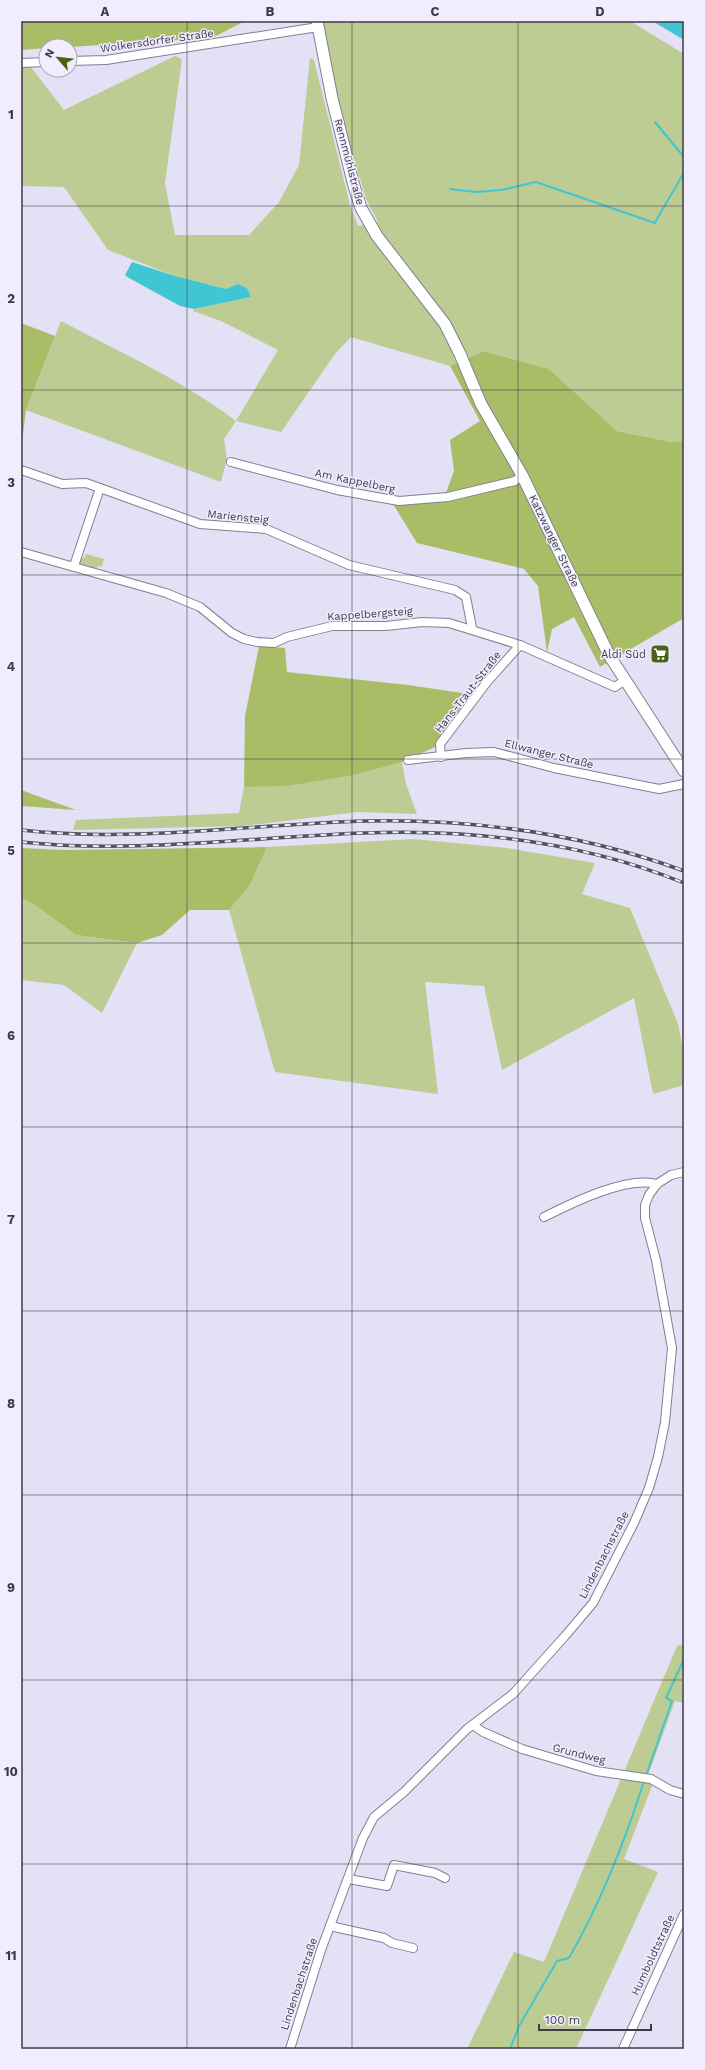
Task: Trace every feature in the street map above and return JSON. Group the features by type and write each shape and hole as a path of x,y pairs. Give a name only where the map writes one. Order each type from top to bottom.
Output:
{"main road":[{"name":"Rennmühlstraße","path":"318,24 338,120 354,186 361,208 377,236 432,305"},
{"name":"Katzwanger Straße","path":"432,305 455,343 481,404 522,475 609,655 684,771"}],"street":[{"name":"Wolkersdorfer Straße","path":"78,61 106,60 318,24"},
{"path":"21,63 38,62"},
{"name":"Am Kappelberg","path":"231,462 337,490 399,501 448,497 515,481 522,475"},
{"name":"Mariensteig","path":"21,470 62,484 86,483 151,508 200,524 266,529 349,565 455,590 466,597 472,628"},
{"path":"74,566 100,488"},
{"name":"Kappelbergsteig","path":"21,552 166,593 200,607 232,633 244,639 257,642 274,643 287,637 332,626 386,626 422,622 448,623 472,628 520,644 615,687 624,680"},
{"name":"Hans-Traut-Straße","path":"441,757 440,744 487,682 520,644"},
{"name":"Ellwanger Straße","path":"408,760 466,753 494,752 554,768 659,789 684,784"},
{"name":"Lindenbachstraße","path":"290,2049 330,1926 349,1879 363,1838 374,1817 404,1792 473,1725 513,1694 593,1603 634,1523 649,1488 658,1457 665,1422 672,1348 656,1260 645,1218 645,1205 649,1195 657,1184 671,1175 684,1172"},
{"path":"544,1217 584,1197 616,1188 649,1182 657,1184"},
{"name":"Grundweg","path":"473,1725 483,1732 522,1749 596,1771 651,1779 670,1790 684,1794"},
{"path":"349,1879 388,1886 394,1865 435,1873 445,1878"},
{"name":"Humboldtstraße","path":"622,2049 684,1914"},
{"path":"330,1926 384,1938 392,1943 413,1948"}],"green space":[{"path":"21,21 245,21 212,38 78,46 78,38 38,38 38,49 21,50"},
{"path":"323,21 630,21 684,54 684,441 671,442 617,431 549,369 484,351 450,366 351,337 335,354 281,432 236,421 278,350 221,321 193,311 194,309 251,297 247,288 238,284 226,289 175,276 108,250 64,187 21,186 21,61 27,62 64,110 175,56 182,59 165,183 175,235 249,235 279,202 299,165 310,58 314,60 350,205 358,226 378,222 366,199 339,108 326,57"},
{"path":"61,321 128,355 194,392 236,421 224,439 227,459 221,482 26,410"},
{"path":"21,323 55,336 26,410 23,434 21,433"},
{"path":"484,351 549,369 617,431 671,442 684,441 684,618 600,667 574,617 552,629 547,652 538,586 524,569 417,543 393,504 443,501 454,471 450,440 480,421 450,366"},
{"path":"86,554 104,559 102,567 98,566 96,570 79,565 79,557 84,558"},
{"path":"259,646 285,648 287,672 408,685 469,694 435,747 402,762 354,775 287,786 244,787 245,716"},
{"path":"402,762 406,784 417,814 357,812 243,826 73,830 76,820 239,813 244,787 285,785 324,780"},
{"path":"21,790 76,810 21,806"},
{"path":"413,839 507,848 595,863 582,894 630,908 678,1024 684,1053 684,1085 653,1094 634,998 502,1070 484,986 425,982 438,1094 275,1072 229,910 250,885 267,847"},
{"path":"267,847 250,885 229,910 190,910 162,935 137,943 76,935 35,905 21,898 21,848 65,850"},
{"path":"21,898 35,905 76,935 137,943 102,1013 64,985 21,980"},
{"path":"684,1644 684,1703 675,1701 648,1775 655,1778 624,1859 658,1872 576,2049 467,2049 514,1952 544,1962 677,1646"}],"water":[{"path":"652,21 684,21 684,40 654,22"},
{"path":"132,262 175,276 226,289 238,284 247,288 251,297 194,309 180,306 125,275"}],"waterway":[{"path":"655,122 684,157"},
{"path":"450,189 476,192 501,190 536,182 655,223 684,172"},
{"path":"646,1776 672,1701 666,1698 684,1659"},
{"path":"510,2049 519,2026 557,1961 569,1958 581,1937 602,1893 620,1849 644,1781"}],"railway":[{"path":"21,830 64,833 151,834 367,821 448,823 528,831 567,838 606,847 684,871"},
{"path":"21,842 107,846 192,844 364,833 445,833 527,841 567,848 607,857 684,883"}],"place":[{"name":"Aldi Süd","path":"660,654"}]}
